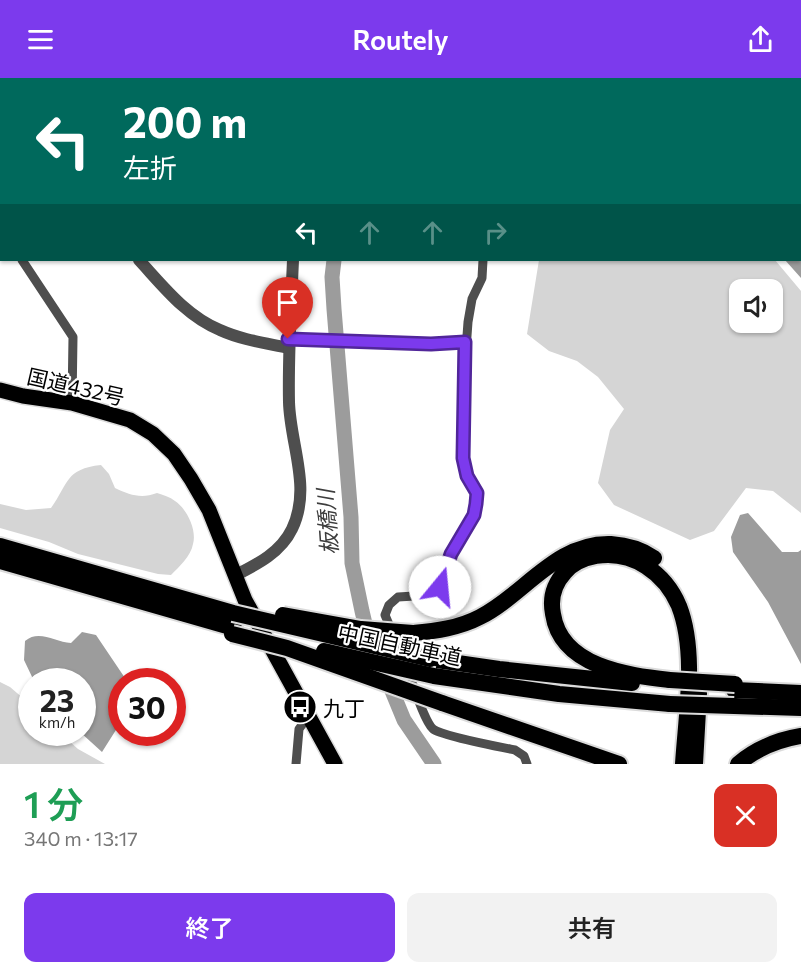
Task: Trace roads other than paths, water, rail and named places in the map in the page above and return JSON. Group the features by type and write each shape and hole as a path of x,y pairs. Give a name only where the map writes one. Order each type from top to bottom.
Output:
{"highway":[{"name":"国道432号","path":"0,390 72,404 130,420 153,434 174,454 209,510 237,575 245,600 309,714 334,764"},
{"path":"233,620 413,633 445,629 478,618 517,592 557,559 573,552 603,544 634,548 662,564 684,590 690,606 698,639 699,657 695,764"},
{"name":"中国自動車道","path":"0,546 135,592 390,668 548,693 670,704 734,694 801,693"},
{"path":"670,683 623,673 585,659 561,637 554,622 553,593 558,580 566,570 576,562 590,558 605,555 618,556 644,565 656,573 672,594 684,622 687,648 683,764"},
{"name":"中国自動車道","path":"0,561 135,592"},
{"name":"国道432号","path":"237,575 313,704 344,764"},
{"name":"中国自動車道","path":"233,620 430,659 575,678 670,683 801,708"},
{"path":"233,620 286,648 619,764"},
{"path":"734,694 801,688"},
{"path":"738,764 763,747 783,739 801,736"}],"street":[{"path":"23,261 73,337 72,404"},
{"path":"140,261 175,300 221,331 244,338 289,343 431,344 465,342"},
{"path":"237,575 266,560 292,531 298,512 301,489 289,405 292,261"},
{"path":"483,261 482,278 472,299 465,342 463,458 467,476 477,493 474,515 451,554 440,587 431,595 398,597 389,605 385,615 433,729 515,750 524,756 527,764"},
{"path":"296,764 299,729 309,714"}],"waterway":[{"name":"板橋川","path":"334,261 332,277 351,517 352,563 366,628 404,720 434,764"}],"place":[{"name":"九丁","path":"300,707"}]}
